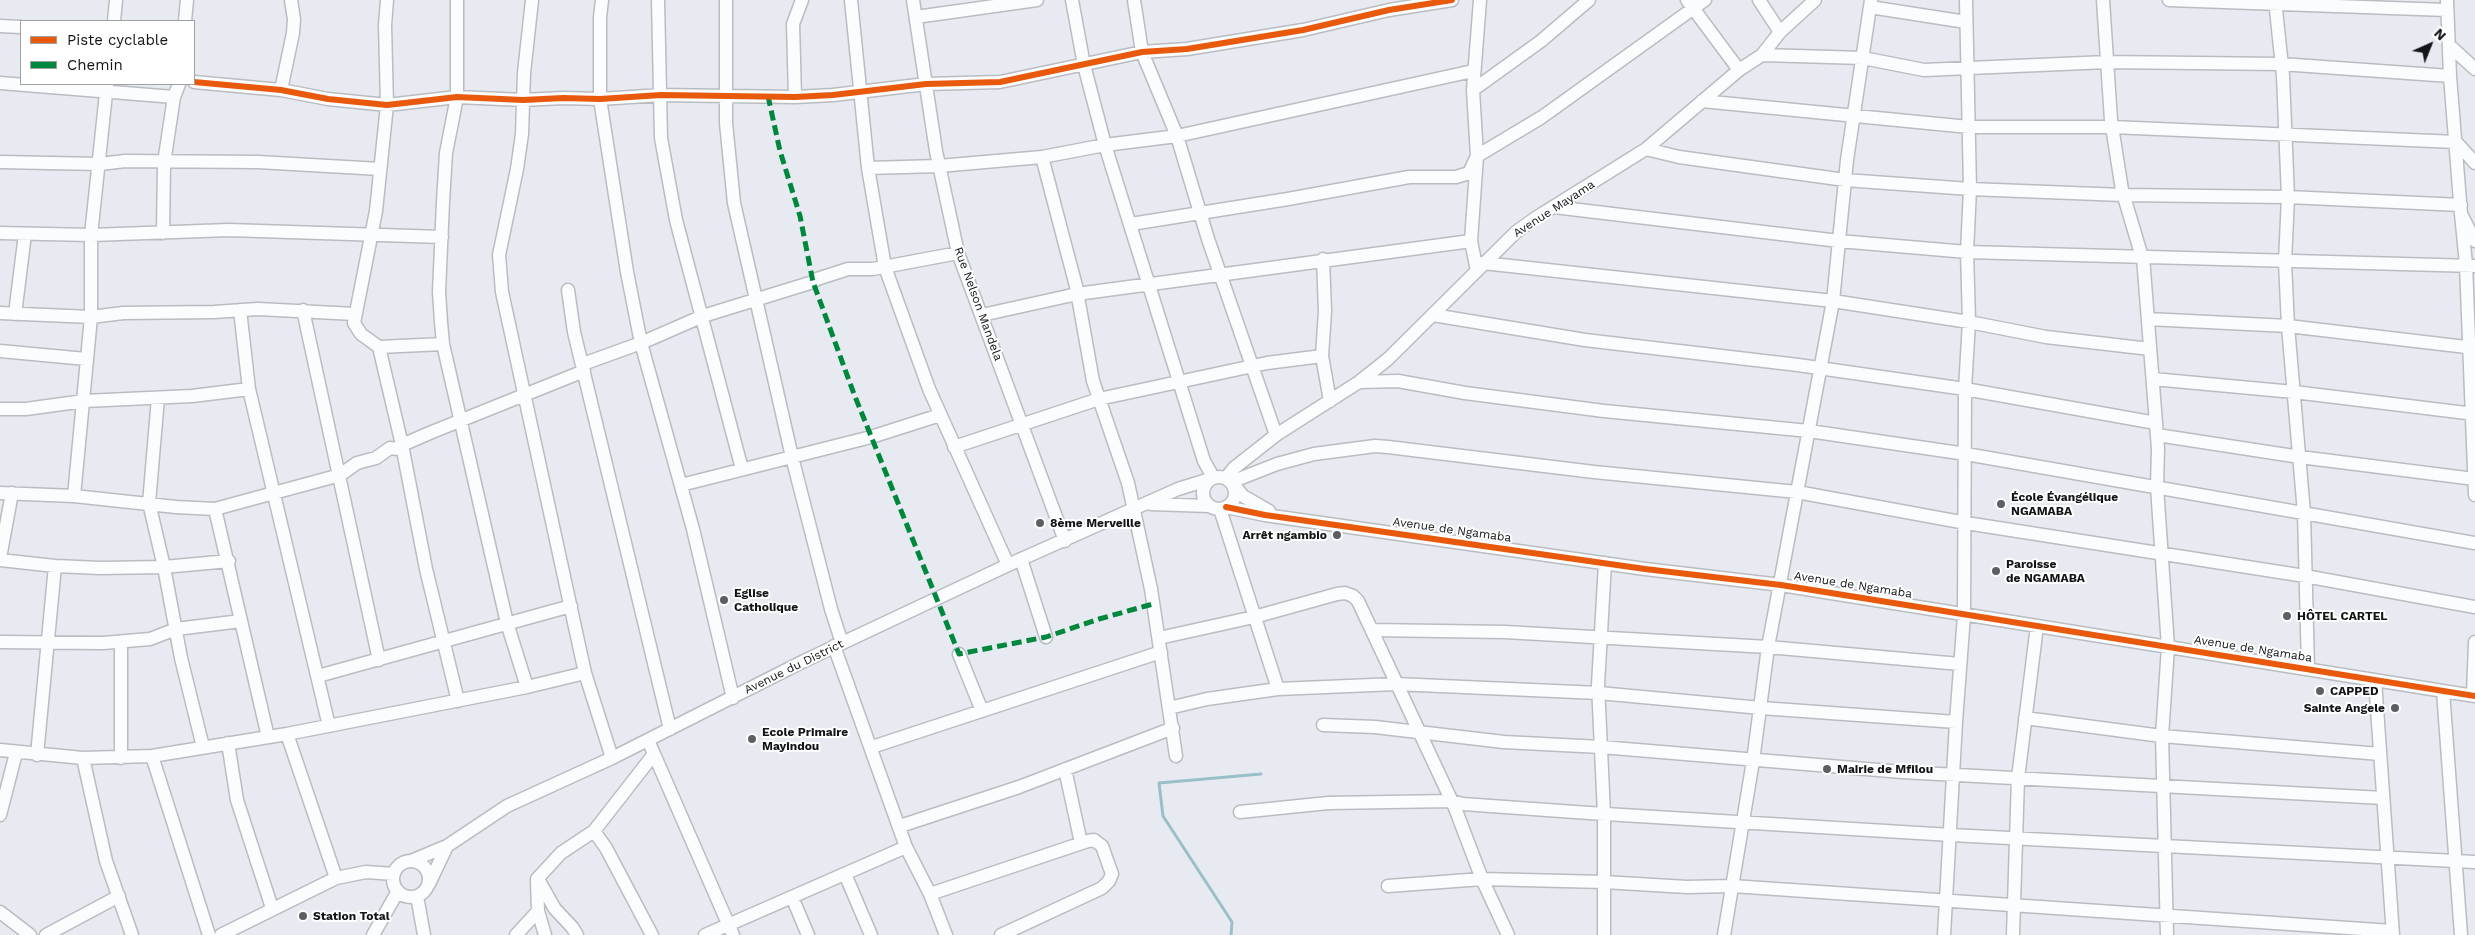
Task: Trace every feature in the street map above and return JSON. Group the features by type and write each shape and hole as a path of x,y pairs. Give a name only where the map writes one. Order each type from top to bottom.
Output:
{"street":[{"path":"114,20 116,0"},
{"path":"186,20 188,0"},
{"path":"281,90 293,33 291,0"},
{"path":"387,0 385,25 387,105 373,233 354,314 356,329 379,347 443,344"},
{"path":"457,0 457,97 446,153 439,292 443,344 507,623 527,687"},
{"path":"532,0 524,63 517,169 499,255 502,292 585,673 612,758"},
{"path":"602,0 600,17 600,100 617,217 642,343 681,485 733,698"},
{"path":"658,0 661,138 676,220 703,316 742,469"},
{"path":"726,0 726,123 734,203 792,457 831,610 838,645 906,847 930,894 946,935"},
{"path":"795,97 792,24 802,0"},
{"path":"851,0 868,168 885,267 940,415 1008,565"},
{"name":"Rue Nelson Mandela","path":"913,0 939,166 958,253 1065,540"},
{"path":"916,17 1037,0"},
{"path":"1072,0 1084,66 1105,145 1210,479 1202,492 1204,500 1219,507 1278,689"},
{"path":"1134,0 1142,52 1177,136 1200,213 1254,366 1276,435"},
{"path":"195,82 281,90 328,99 387,105 457,97 523,100 563,98 600,100 661,95 795,97 926,84 1000,82 1084,66 1142,52 1186,49 1293,32 1389,10 1452,0"},
{"path":"1480,0 1472,90 1478,156 1471,241 1480,267 1833,301 1969,322 2046,337 2150,349"},
{"path":"1472,90 1541,41 1589,0"},
{"path":"1131,224 1288,199 1409,177 1456,177 1469,174 1478,156 1542,117 1690,5 1705,0"},
{"path":"1759,0 1780,32"},
{"name":"Avenue Mayama","path":"1230,481 1234,468 1276,435 1359,382 1388,359 1516,232 1646,150 1739,70 1762,55 1780,32 1815,0"},
{"path":"1944,935 1964,615 1966,523 1965,389 1969,322 1967,252 1970,189 1969,69 1966,0"},
{"path":"2103,0 2112,126 2122,195 2143,257 2153,379 2157,488 2168,647 2162,736 2167,935"},
{"path":"2169,0 2447,5 2450,76 2461,209 2470,265 2475,495"},
{"path":"2275,3 2281,64 2288,197 2285,262 2288,326 2304,513 2308,668"},
{"path":"1724,935 1753,761 1768,646 1833,301 1845,180 1870,4 1966,22"},
{"path":"1690,5 1739,70"},
{"path":"0,26 20,27"},
{"path":"2450,46 2475,69"},
{"path":"1762,55 1863,58 1924,70 2107,62 2281,64 2450,76"},
{"path":"868,168 939,166 1042,157 1105,145 1177,136 1473,71"},
{"path":"0,83 20,84"},
{"path":"53,85 106,87 174,97"},
{"path":"163,233 164,162 174,97 179,85"},
{"path":"74,496 91,317 91,235 100,164 106,87"},
{"path":"1702,101 1969,127 2112,126 2456,142 2475,163"},
{"path":"1646,150 1678,157 1845,180 1970,189 2122,195 2288,197 2461,209"},
{"path":"1042,157 1077,294 1093,381 1128,483 1151,589 1176,756"},
{"path":"0,162 100,164 125,161 258,162 380,169"},
{"path":"1554,207 1839,241 1967,252 2285,262 2470,265"},
{"path":"2461,209 2475,241"},
{"path":"0,233 91,235 229,230 373,233 442,237"},
{"path":"15,314 25,234"},
{"path":"982,315 1077,294 1323,259 1471,241"},
{"path":"229,561 164,567 100,568 55,566 0,559 6,493 74,496 176,507 215,509 275,494 340,475 357,462 376,458 390,448 398,449 402,445 524,395 703,316 848,269 885,267 958,253"},
{"path":"1323,259 1325,311 1322,356 1330,401"},
{"path":"568,290 574,332 670,729"},
{"path":"240,310 249,389 329,726"},
{"path":"0,313 91,317 148,312 303,310 354,314"},
{"path":"303,310 379,660"},
{"path":"1433,315 1585,340 1820,368 1965,389 2300,457 2475,479"},
{"path":"2148,319 2288,326 2471,348"},
{"path":"379,347 402,445 426,569 458,701"},
{"path":"0,351 86,359"},
{"path":"954,447 1099,400 1267,362 1322,356"},
{"path":"2153,379 2294,392 2473,414"},
{"path":"1359,382 1398,381 1465,393 1604,411 1809,431 1966,454 2475,543"},
{"path":"0,409 26,409 84,401 158,398 249,389"},
{"path":"158,398 149,503 203,747"},
{"path":"681,485 871,437 940,415"},
{"path":"1210,479 1230,481 1277,464 1314,454 1375,446 1594,472 1797,492 1966,523 2305,576 2475,607"},
{"name":"Avenue du District","path":"411,861 448,846 507,806 612,758 838,645 1008,565 1178,490 1210,479"},
{"path":"1219,507 1235,496 1230,481"},
{"name":"Avenue de Ngamaba","path":"1230,481 1250,502 1286,517"},
{"name":"Avenue du District","path":"1149,504 1219,507"},
{"name":"Avenue de Ngamaba","path":"1219,507 1645,570 1781,585 2474,695"},
{"path":"215,509 229,561 268,737"},
{"path":"1022,559 1046,637"},
{"path":"1604,935 1604,814 1599,693 1605,563"},
{"path":"37,755 55,566"},
{"path":"1159,638 1254,617 1345,593 1353,596 1358,601 1452,801 1482,879 1508,935"},
{"path":"318,676 570,606"},
{"path":"0,642 78,644 120,642 150,639 176,629 241,621"},
{"path":"2013,935 2018,778 2037,626"},
{"path":"1372,630 1505,632 1768,646 1960,664"},
{"path":"120,642 121,758"},
{"path":"2474,695 2475,642"},
{"path":"872,747 1161,652"},
{"path":"959,654 982,711"},
{"path":"0,750 83,758 152,756 329,726 527,687 585,673"},
{"path":"1388,886 1482,879 1604,882 1687,887 1732,886 1946,899 2392,933 2375,680"},
{"path":"1169,708 1207,699 1278,689 1396,684 1599,693 1761,708 1956,722"},
{"path":"2443,691 2454,861 2461,935"},
{"path":"2025,718 2162,736 2380,754"},
{"path":"1324,725 1419,730 1504,742 1601,747 1753,761 2164,787 2383,798"},
{"path":"900,826 1065,769 1172,728"},
{"path":"287,734 336,878"},
{"path":"648,740 731,930"},
{"path":"228,743 237,800 272,908"},
{"path":"0,815 16,753"},
{"path":"545,935 538,911 537,879 561,853 594,831 654,754"},
{"path":"152,756 209,935"},
{"path":"83,758 106,861 132,935"},
{"path":"1065,769 1081,843"},
{"path":"1240,812 1328,803 1452,801 1463,804 1604,814 1951,835 2388,856 2475,862"},
{"path":"594,831 606,848 652,935"},
{"path":"930,894 1081,843 1094,840 1102,846 1112,874 1110,881 1102,888 1018,932 1001,935"},
{"name":"Avenue du District","path":"429,884 448,846"},
{"path":"705,935 731,930 792,897 906,847"},
{"path":"411,861 426,868 428,873 429,884 417,896 404,895 398,891 394,883 394,874 400,865 411,861"},
{"path":"221,935 240,931 272,908 336,878 366,872 394,874"},
{"path":"845,874 871,935"},
{"path":"537,879 555,909 577,935"},
{"path":"373,935 398,891"},
{"path":"46,935 119,896"},
{"path":"417,896 424,935"},
{"path":"792,897 808,935"},
{"path":"516,935 538,911"},
{"path":"0,912 30,935"}],"waterway":[{"path":"1231,935 1232,922 1163,816 1159,783 1261,774"}],"marked path":[{"path":"768,96 780,151 800,216 813,282 854,394 959,654 1046,637 1099,619 1153,604"}],"cycle path":[{"path":"195,82 281,90 328,99 387,105 457,97 523,100 600,99 661,95 795,97 833,95 926,84 1000,82 1142,52 1187,49 1303,30 1389,10 1452,0"},
{"path":"1226,507 1265,515 1645,569 1781,585 2475,696"}],"place":[{"name":"École Évangélique NGAMABA","path":"2001,504"},
{"name":"8ème Merveille","path":"1040,523"},
{"name":"Arrêt ngambio","path":"1337,535"},
{"name":"Paroisse de NGAMABA","path":"1996,571"},
{"name":"Eglise Catholique","path":"724,600"},
{"name":"HÔTEL CARTEL","path":"2287,616"},
{"name":"CAPPED","path":"2320,691"},
{"name":"Sainte Angele","path":"2395,708"},
{"name":"Ecole Primaire Mayindou","path":"752,739"},
{"name":"Mairie de Mfilou","path":"1827,769"},
{"name":"Station Total","path":"303,916"}]}
